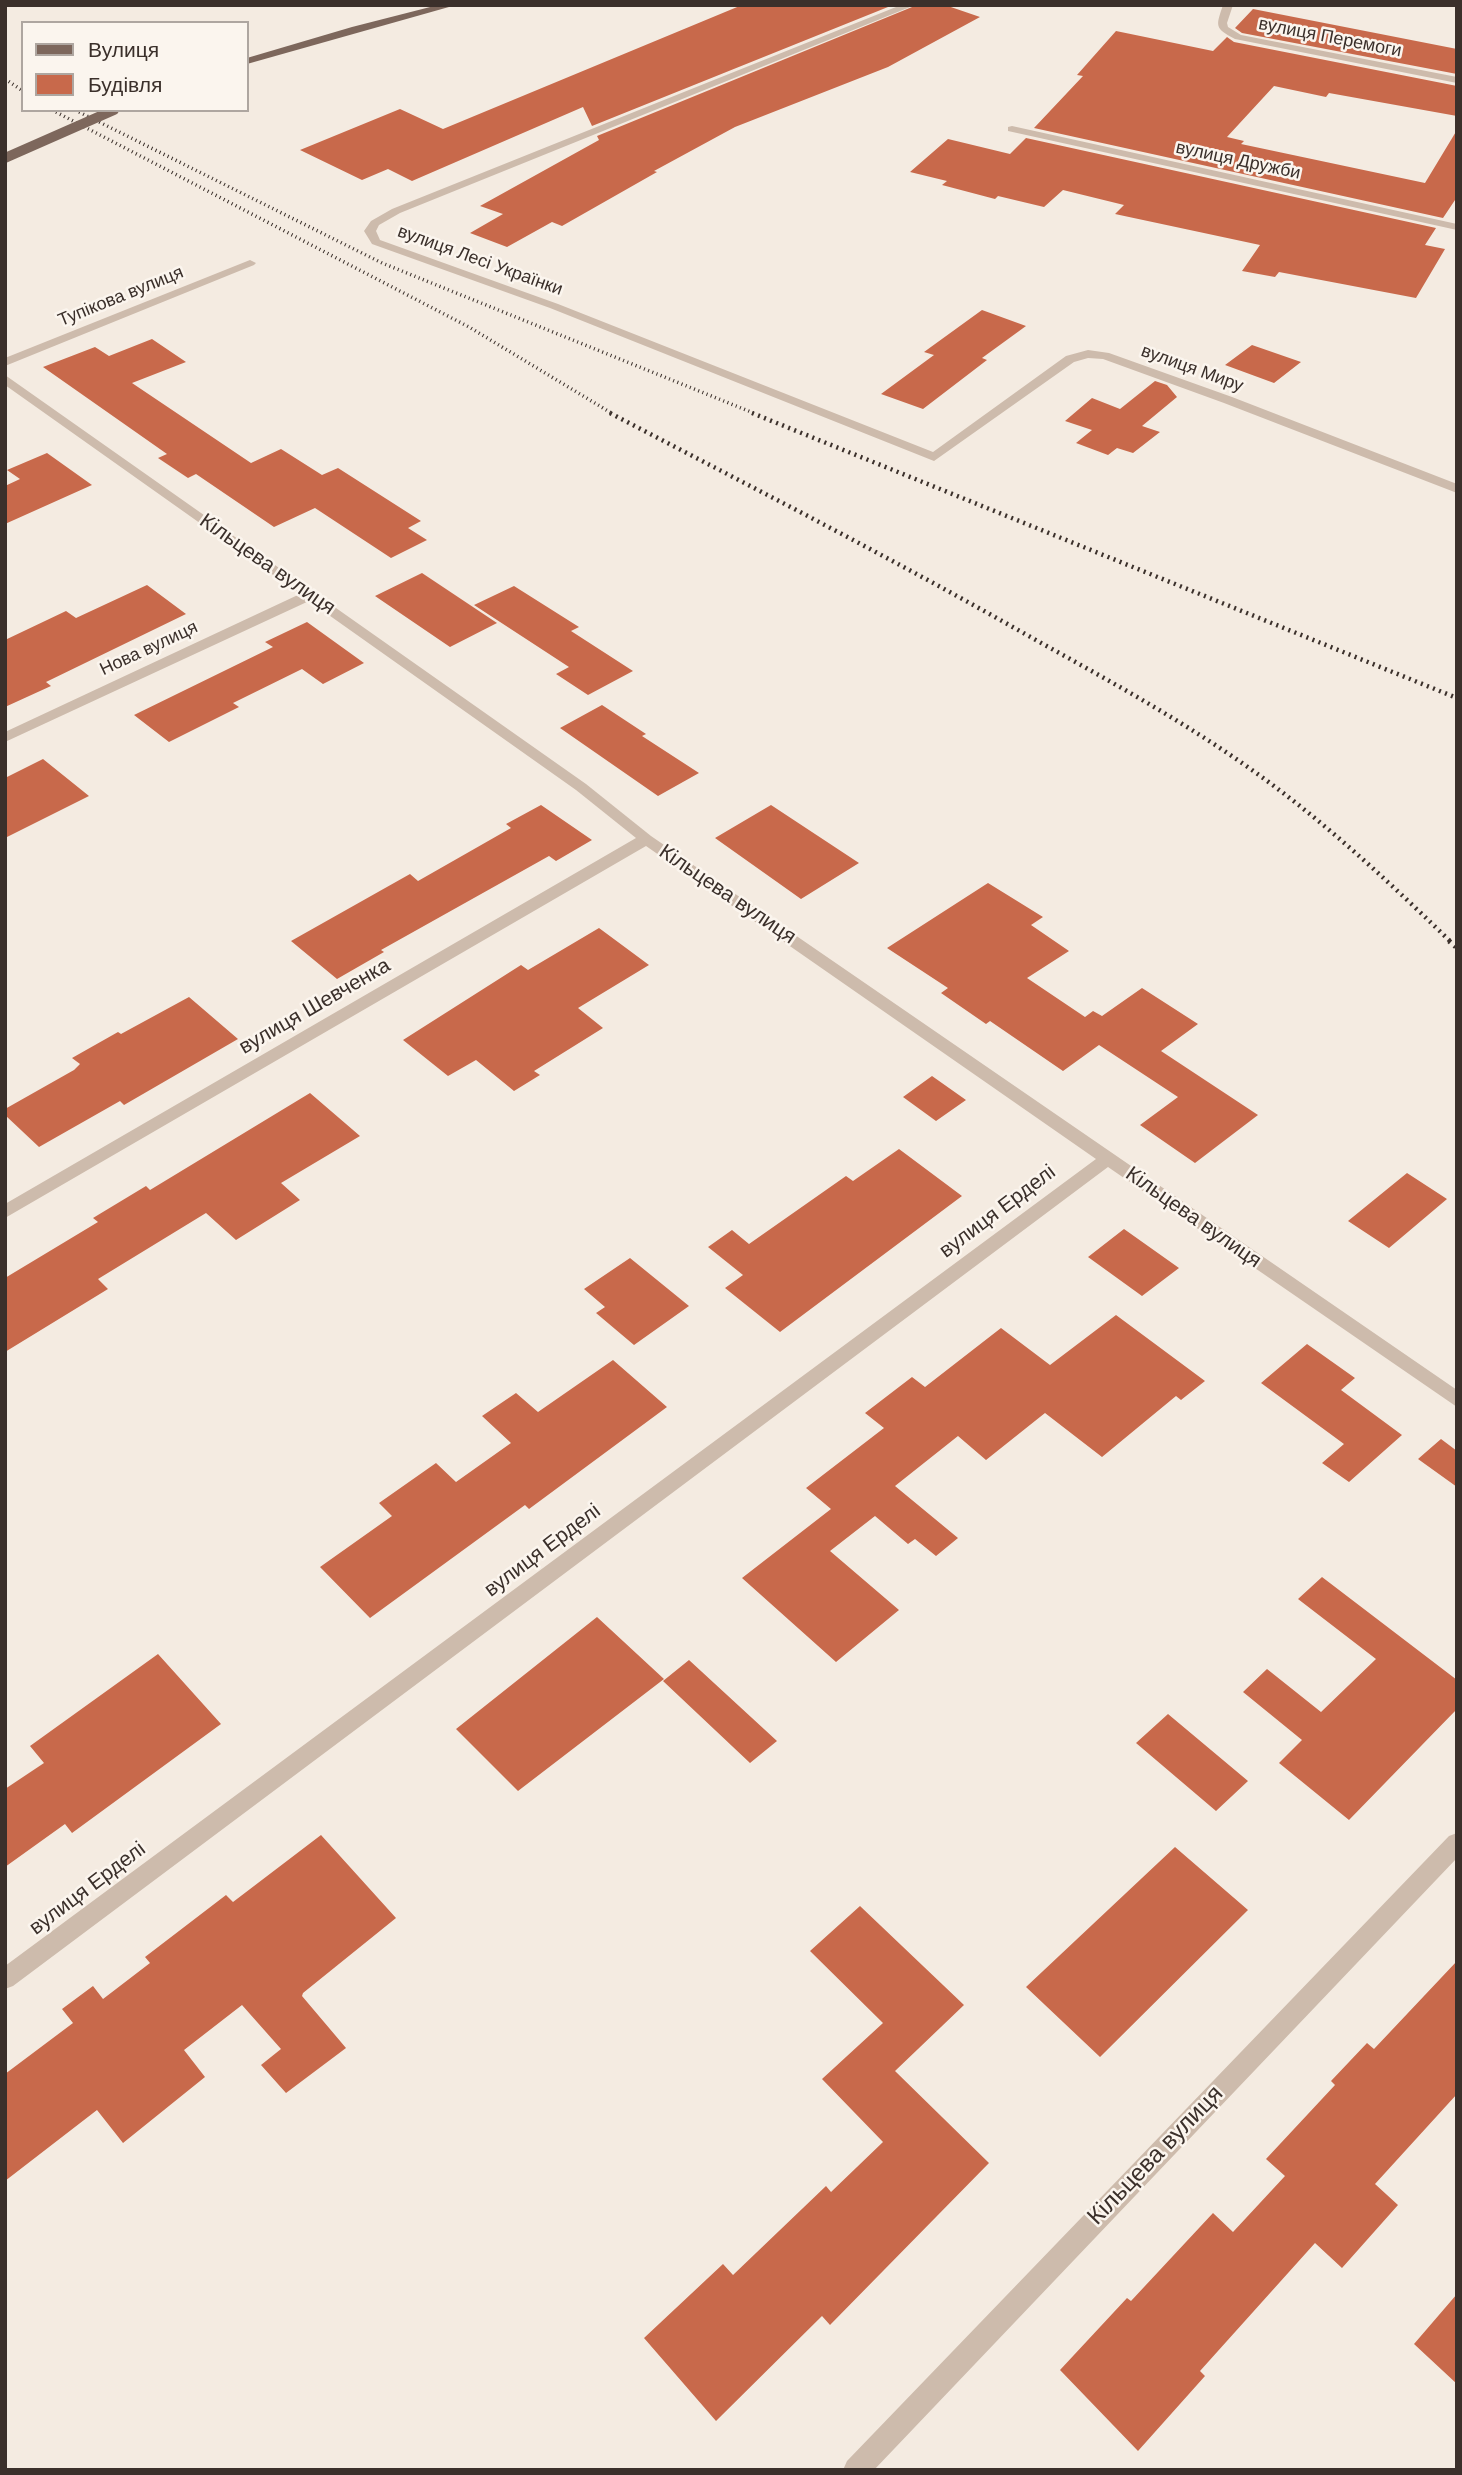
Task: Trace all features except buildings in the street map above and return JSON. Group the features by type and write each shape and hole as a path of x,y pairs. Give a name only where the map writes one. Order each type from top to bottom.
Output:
{"main road":[{"path":"248,61 450,5"},
{"path":"5,158 109,112"}],"street":[{"name":"вулиця Лесі Українки","path":"910,5 396,211 375,223 370,231 376,242 554,306 934,457"},
{"name":"вулиця Перемоги","path":"1228,5 1222,23 1227,33 1238,37 1457,80"},
{"name":"вулиця Дружби","path":"1012,129 1457,226"},
{"name":"Тупікова вулиця","path":"5,362 250,263"},
{"name":"вулиця Миру","path":"934,457 1070,359 1088,354 1105,356 1228,400 1457,489"},
{"name":"Кільцева вулиця","path":"5,379 581,788 646,839 1457,1400"},
{"name":"Нова вулиця","path":"5,738 310,595"},
{"name":"вулиця Шевченка","path":"5,1212 646,839"},
{"name":"вулиця Ерделі","path":"5,1979 1108,1159"},
{"name":"Кільцева вулиця","path":"856,2470 1457,1843"}],"railway":[{"path":"5,79 21,90"},
{"path":"56,112 469,327 613,414"},
{"path":"79,112 382,263 756,414"},
{"path":"610,413 929,581 1199,735 1305,810 1379,874 1451,942"},
{"path":"752,413 1457,698"},
{"path":"1449,941 1457,948"}]}
